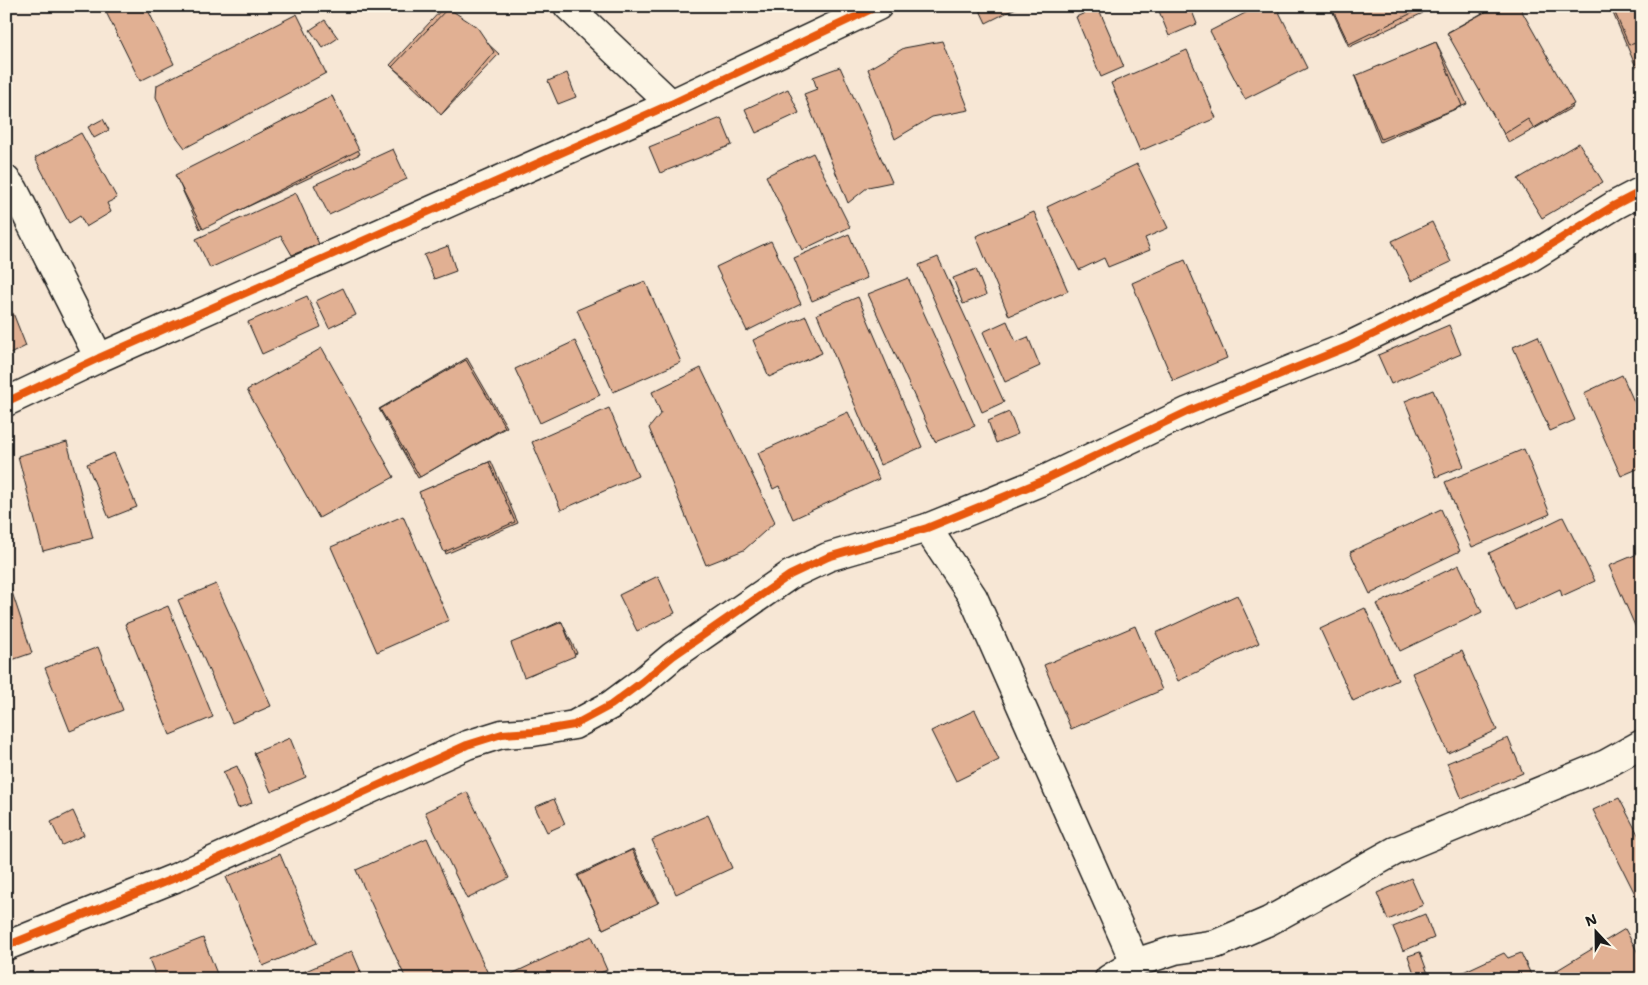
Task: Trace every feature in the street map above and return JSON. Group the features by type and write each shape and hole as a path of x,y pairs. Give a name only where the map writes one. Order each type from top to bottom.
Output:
{"street":[{"path":"568,6 671,104"},
{"path":"6,402 99,358 671,104 878,6"},
{"path":"6,180 14,190 99,358"},
{"path":"6,946 175,878 467,745 502,734 533,732 574,725 611,705 673,656 790,575 828,557 927,528 1040,482 1189,411 1347,347 1523,262 1615,205 1642,192"},
{"path":"927,528 973,598 1135,963"},
{"path":"1109,979 1135,963 1174,950 1216,944 1268,921 1395,851 1606,764 1642,744"}],"building":[{"path":"103,6 146,6 174,64 140,81"},
{"path":"445,6 499,54 442,114 390,65"},
{"path":"978,6 1020,6 986,23"},
{"path":"1157,6 1190,6 1197,24 1169,36"},
{"path":"1259,6 1276,6 1307,68 1245,99 1210,31"},
{"path":"1330,6 1420,6 1423,13 1349,47"},
{"path":"1331,6 1422,6 1422,8 1349,44"},
{"path":"1495,6 1517,6 1573,107 1509,143 1448,32"},
{"path":"1496,6 1519,6 1574,104 1534,128 1528,119 1504,134 1447,33"},
{"path":"1610,6 1642,6 1642,65 1636,67"},
{"path":"1612,6 1642,6 1642,53 1636,43 1629,45"},
{"path":"1098,7 1124,67 1101,77 1076,17"},
{"path":"448,8 477,27 494,52 441,115 417,87 392,67"},
{"path":"297,14 326,73 185,148 169,127 156,97 157,85"},
{"path":"325,20 338,38 323,48 310,30"},
{"path":"942,41 969,110 932,117 895,139 868,69 904,48"},
{"path":"1436,42 1467,104 1380,142 1355,77"},
{"path":"1436,42 1462,106 1381,139 1355,76"},
{"path":"1187,50 1216,118 1140,151 1111,83"},
{"path":"840,67 892,182 868,187 848,203 804,94 817,89 813,77"},
{"path":"567,73 576,97 558,104 548,81"},
{"path":"788,89 799,113 756,133 745,109"},
{"path":"332,96 360,154 200,229 176,176"},
{"path":"332,96 359,150 203,229 175,175"},
{"path":"721,118 732,145 660,173 649,147"},
{"path":"103,119 109,130 94,138 88,127"},
{"path":"81,133 117,198 107,203 111,212 86,227 80,216 69,223 35,158"},
{"path":"1579,143 1603,182 1542,218 1518,179"},
{"path":"393,149 407,179 329,215 314,185"},
{"path":"813,153 850,227 802,250 766,176"},
{"path":"1137,164 1168,228 1145,238 1150,250 1108,267 1104,258 1079,270 1047,207"},
{"path":"296,193 319,244 292,255 281,236 210,268 196,239"},
{"path":"1034,212 1068,291 1009,316 976,236"},
{"path":"1432,222 1451,262 1411,281 1392,241"},
{"path":"849,234 867,278 812,301 794,258"},
{"path":"771,241 801,304 747,331 716,267"},
{"path":"448,246 456,271 434,279 424,255"},
{"path":"938,257 1004,402 982,412 919,265"},
{"path":"1185,260 1227,358 1173,381 1132,283"},
{"path":"976,269 986,295 963,304 953,278"},
{"path":"908,278 975,426 935,442 868,294"},
{"path":"645,281 681,362 613,392 577,310"},
{"path":"343,288 356,315 329,328 316,301"},
{"path":"307,296 321,327 262,354 248,322"},
{"path":"858,297 922,447 880,465 817,314"},
{"path":"13,313 26,346 6,356 6,316"},
{"path":"806,316 822,353 769,377 753,340"},
{"path":"1007,321 1016,342 1028,337 1040,366 1005,382 983,332"},
{"path":"1449,325 1461,354 1391,384 1378,355"},
{"path":"1538,336 1575,420 1550,431 1513,347"},
{"path":"575,341 600,395 540,423 515,369"},
{"path":"322,348 394,477 319,518 247,390"},
{"path":"467,358 507,427 418,478 379,409"},
{"path":"466,360 505,427 420,477 380,409"},
{"path":"701,368 775,522 744,550 706,565 649,428 661,413 652,392"},
{"path":"1622,375 1642,419 1642,467 1621,476 1584,393"},
{"path":"1433,390 1464,466 1436,477 1405,401"},
{"path":"609,408 638,476 561,510 532,442"},
{"path":"848,412 879,479 793,519 779,486 773,489 758,453"},
{"path":"1009,412 1018,434 996,443 988,421"},
{"path":"67,442 93,538 43,551 18,456"},
{"path":"1524,449 1550,514 1472,547 1445,482"},
{"path":"114,453 137,507 109,518 87,464"},
{"path":"491,461 518,523 446,554 420,492"},
{"path":"489,462 515,522 444,552 419,492"},
{"path":"1441,509 1460,551 1370,594 1350,552"},
{"path":"403,516 449,620 377,652 331,547"},
{"path":"1563,517 1595,581 1562,596 1560,589 1515,610 1489,553"},
{"path":"1642,552 1642,642 1609,566"},
{"path":"1459,565 1482,612 1400,651 1377,604"},
{"path":"6,574 32,653 6,662"},
{"path":"658,576 675,613 637,631 619,595"},
{"path":"216,584 271,706 232,723 178,600"},
{"path":"1237,595 1259,643 1178,681 1156,633"},
{"path":"168,606 213,717 170,735 125,624"},
{"path":"1365,608 1398,680 1353,701 1320,629"},
{"path":"561,621 577,653 530,675 514,643"},
{"path":"562,622 575,656 524,677 511,643"},
{"path":"1135,626 1162,690 1071,729 1044,665"},
{"path":"98,647 123,710 70,731 45,668"},
{"path":"1462,651 1497,730 1448,753 1412,673"},
{"path":"975,710 999,760 956,781 931,731"},
{"path":"290,738 306,777 271,792 254,753"},
{"path":"1508,738 1523,773 1462,799 1447,763"},
{"path":"237,766 252,803 238,808 223,772"},
{"path":"467,792 509,878 467,899 425,812"},
{"path":"1619,798 1642,842 1642,908 1593,810"},
{"path":"554,799 565,824 547,832 535,807"},
{"path":"73,811 84,835 62,845 51,822"},
{"path":"708,815 732,868 676,894 652,840"},
{"path":"427,838 489,976 484,979 406,979 356,870"},
{"path":"633,849 659,902 603,929 577,875"},
{"path":"632,850 658,903 603,929 578,876"},
{"path":"280,854 317,943 263,966 226,877"},
{"path":"1411,878 1423,905 1388,920 1377,893"},
{"path":"1425,914 1434,938 1403,951 1393,927"},
{"path":"1625,929 1642,960 1642,979 1557,979 1554,972"},
{"path":"592,936 607,970 587,979 501,979"},
{"path":"203,938 219,979 157,979 149,959"},
{"path":"352,951 364,979 287,979"},
{"path":"1420,952 1430,979 1416,979 1408,956"},
{"path":"1504,953 1508,958 1521,953 1533,979 1448,979"}],"cycle path":[{"path":"6,402 99,358 671,104 878,6"},
{"path":"6,946 175,878 467,745 502,734 533,732 574,725 611,705 673,656 790,575 828,557 927,528 1040,482 1189,411 1347,347 1523,262 1615,205 1642,191"}]}
